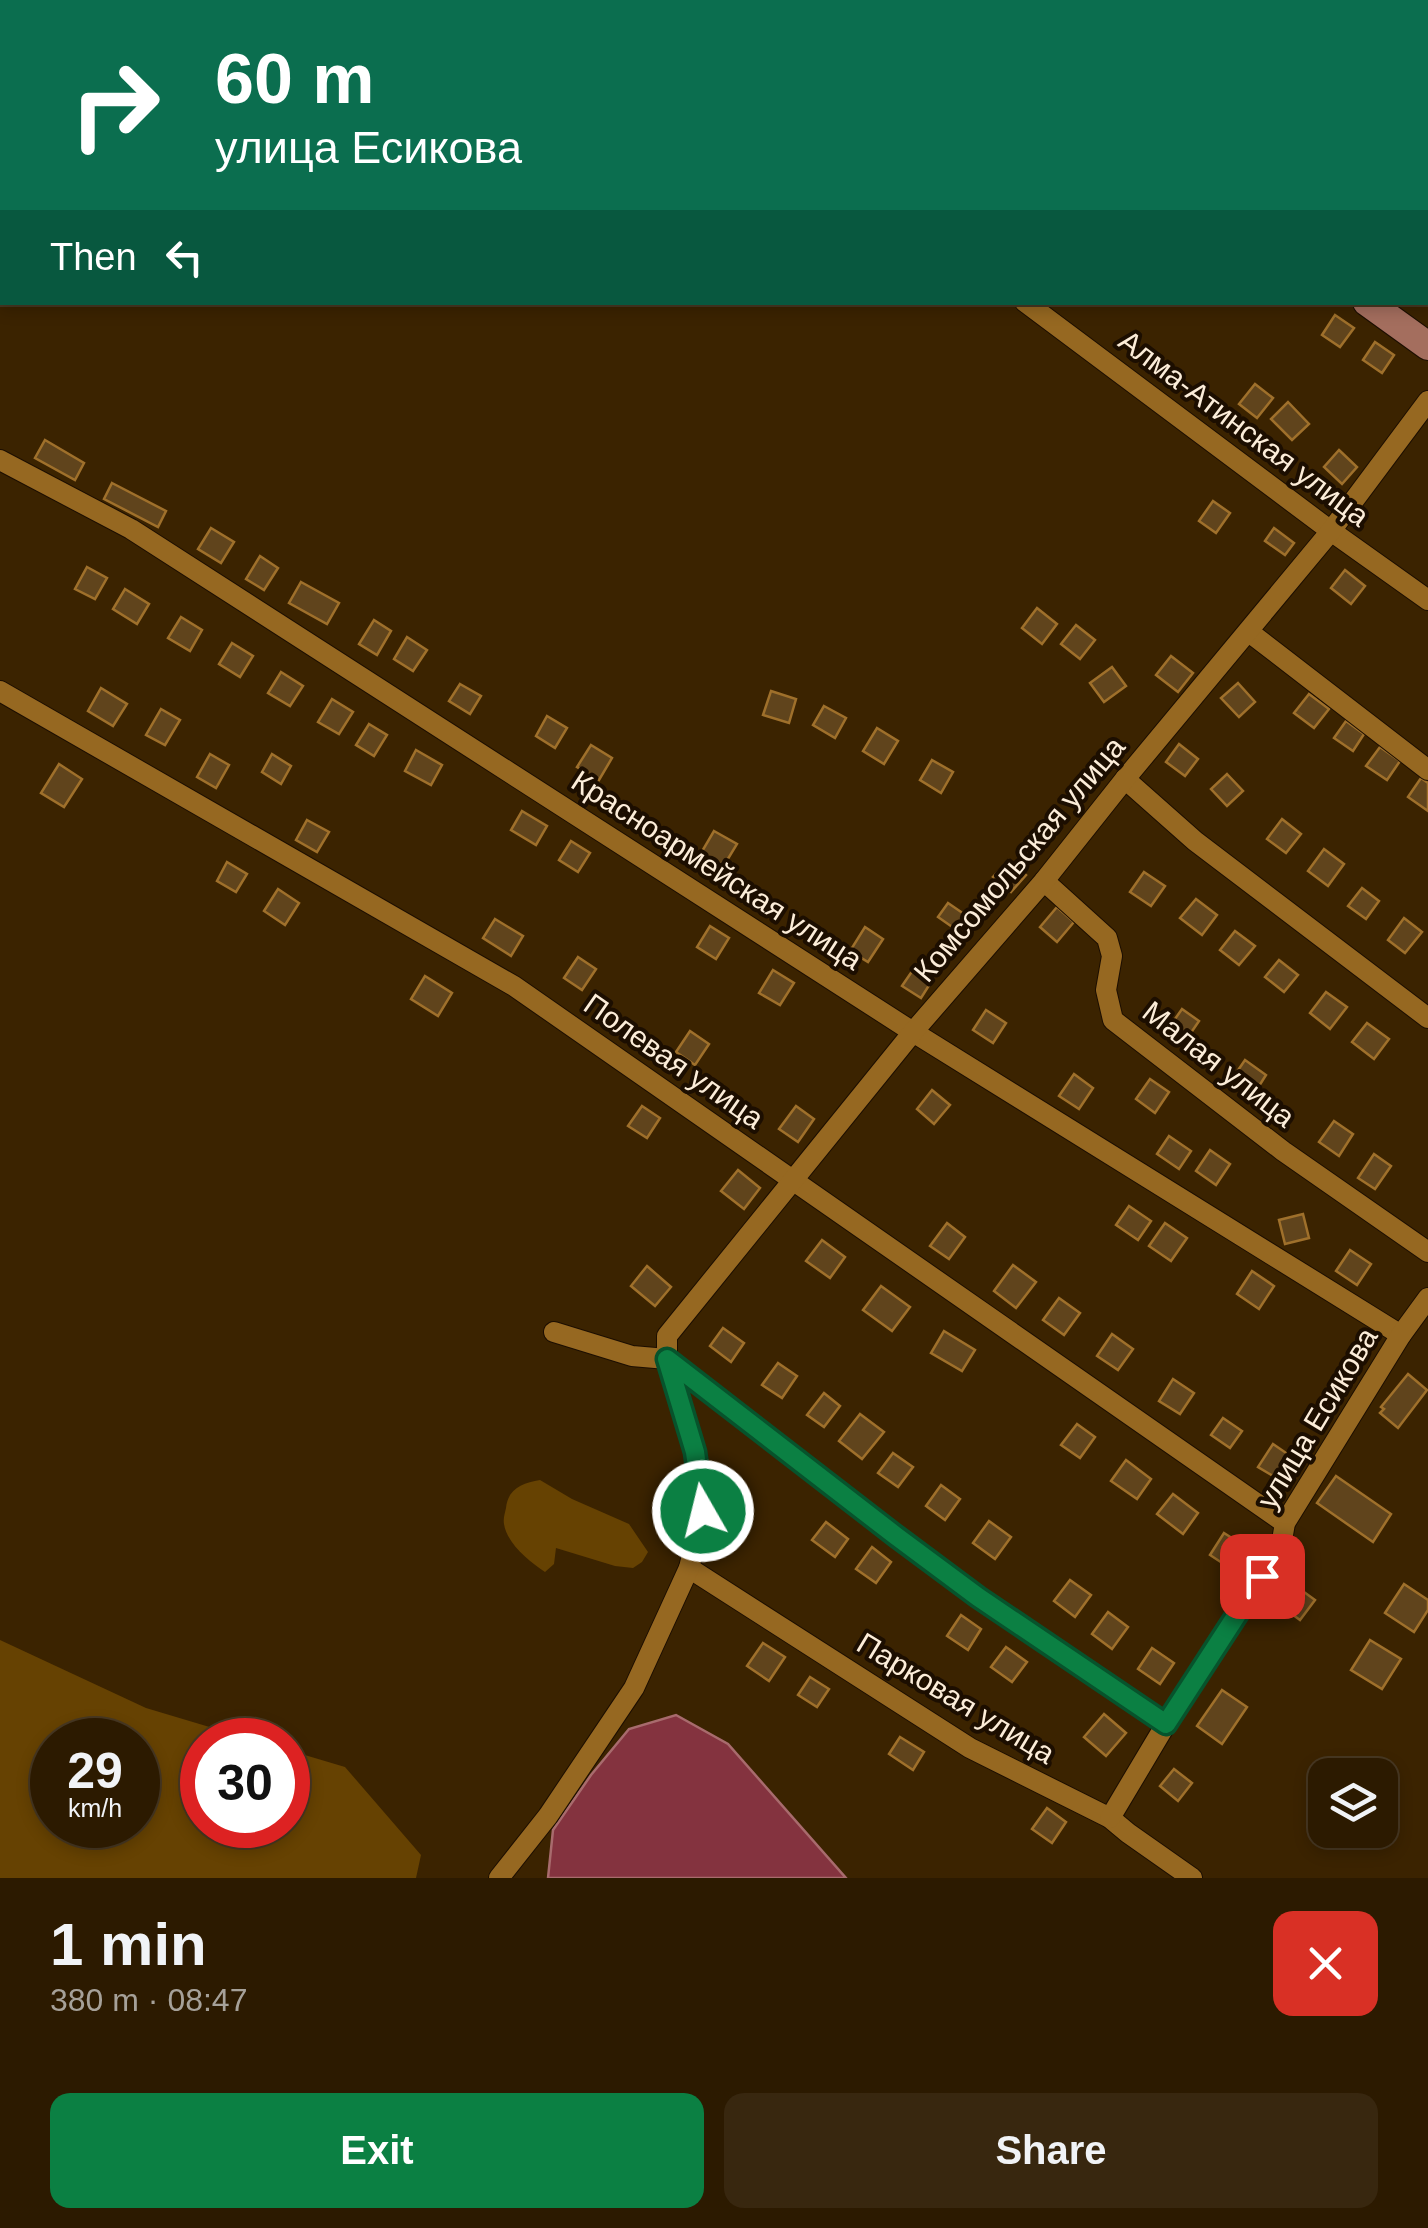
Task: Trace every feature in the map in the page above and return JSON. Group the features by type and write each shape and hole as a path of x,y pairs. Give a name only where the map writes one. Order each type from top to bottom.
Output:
{"street":[{"name":"Алма-Атинская улица","path":"1029,305 1428,600"},
{"path":"1371,305 1428,346"},
{"name":"Комсомольская улица","path":"667,1359 667,1336 913,1032 1044,881 1124,779 1249,632 1428,401"},
{"name":"Красноармейская улица","path":"0,460 130,529 913,1032 1400,1335"},
{"path":"1249,632 1428,770"},
{"name":"Полевая улица","path":"0,692 514,986 1285,1523"},
{"path":"1124,779 1194,841 1428,1018"},
{"name":"Малая улица","path":"1044,881 1107,938 1112,956 1106,990 1113,1020 1283,1151 1428,1252"},
{"name":"улица Есикова","path":"1110,1818 1281,1546 1285,1523 1400,1335 1428,1298"},
{"path":"554,1332 632,1356 667,1359 1006,1617 1166,1724"},
{"path":"499,1878 548,1816 634,1688 689,1568 703,1511 695,1452 667,1359"},
{"name":"Парковая улица","path":"689,1568 970,1748 1110,1818 1192,1878"}],"shaded area":[{"path":"540,1480 629,1524 648,1552 642,1562 633,1568 615,1566 556,1548 554,1564 545,1572 533,1563 510,1539 504,1518 513,1491"},
{"path":"0,1640 146,1708 180,1718 180,1848 310,1848 310,1757 345,1767 421,1855 416,1878 0,1878"},
{"path":"676,1715 728,1744 846,1878 548,1878 553,1830 591,1775 629,1729"}],"building":[{"path":"1335,315 1354,328 1340,347 1322,335"},
{"path":"1375,342 1394,355 1382,373 1363,360"},
{"path":"1255,384 1273,398 1257,418 1239,404"},
{"path":"1288,402 1309,424 1292,440 1271,419"},
{"path":"45,440 84,463 75,480 35,458"},
{"path":"1339,450 1357,467 1342,484 1324,467"},
{"path":"112,483 166,511 158,527 104,499"},
{"path":"1213,501 1230,513 1216,533 1199,521"},
{"path":"211,528 234,542 221,563 198,549"},
{"path":"1274,528 1294,543 1285,555 1265,541"},
{"path":"260,556 278,568 264,590 246,579"},
{"path":"87,567 107,578 95,599 75,589"},
{"path":"1345,570 1365,586 1351,604 1331,588"},
{"path":"301,582 339,603 327,624 289,603"},
{"path":"125,589 149,604 137,624 113,609"},
{"path":"1037,608 1057,624 1042,644 1022,628"},
{"path":"181,617 202,630 190,651 168,638"},
{"path":"374,620 391,631 377,655 359,644"},
{"path":"1076,625 1095,640 1080,659 1061,644"},
{"path":"407,637 427,650 413,671 394,659"},
{"path":"232,643 253,656 240,677 219,664"},
{"path":"1171,656 1193,673 1178,692 1156,675"},
{"path":"1112,667 1126,686 1104,702 1090,683"},
{"path":"281,672 303,686 290,706 268,693"},
{"path":"1238,683 1255,702 1239,717 1221,698"},
{"path":"460,684 481,696 470,714 449,701"},
{"path":"101,688 127,704 113,726 88,711"},
{"path":"771,691 796,699 789,723 763,715"},
{"path":"1309,694 1329,709 1314,728 1294,713"},
{"path":"332,699 353,712 339,734 318,722"},
{"path":"824,706 846,718 835,738 813,725"},
{"path":"161,709 180,720 165,745 146,735"},
{"path":"547,716 567,728 555,748 536,736"},
{"path":"1346,721 1364,734 1353,751 1334,738"},
{"path":"369,724 387,735 374,756 356,745"},
{"path":"877,728 898,741 884,764 863,751"},
{"path":"1179,744 1198,759 1185,776 1166,762"},
{"path":"591,745 612,758 599,780 577,767"},
{"path":"1380,747 1400,761 1387,780 1366,766"},
{"path":"416,750 442,765 431,785 405,771"},
{"path":"210,754 229,765 216,788 197,777"},
{"path":"272,754 291,766 281,784 262,772"},
{"path":"932,760 953,772 941,793 920,780"},
{"path":"59,764 82,779 64,807 41,793"},
{"path":"1227,774 1243,791 1227,806 1211,789"},
{"path":"1421,778 1428,783 1428,811 1408,797"},
{"path":"522,811 547,826 536,845 511,830"},
{"path":"1282,819 1301,834 1286,853 1267,839"},
{"path":"307,820 329,832 317,852 296,840"},
{"path":"714,831 737,844 723,867 701,853"},
{"path":"571,841 590,853 578,872 559,860"},
{"path":"1324,849 1344,864 1328,886 1308,871"},
{"path":"1009,860 1026,875 1011,892 993,877"},
{"path":"227,862 247,874 236,892 217,881"},
{"path":"1144,872 1165,886 1151,906 1130,892"},
{"path":"1362,888 1379,901 1366,919 1348,906"},
{"path":"278,889 299,903 285,925 264,911"},
{"path":"1196,899 1217,915 1202,935 1180,918"},
{"path":"948,903 967,916 958,931 938,917"},
{"path":"1057,907 1074,922 1057,942 1040,927"},
{"path":"1404,918 1422,932 1405,953 1388,940"},
{"path":"495,919 523,936 511,956 483,938"},
{"path":"710,926 729,938 716,959 697,947"},
{"path":"865,927 883,939 868,962 850,951"},
{"path":"1235,931 1255,946 1239,965 1220,950"},
{"path":"578,957 596,969 582,990 564,978"},
{"path":"1279,960 1298,975 1284,992 1265,977"},
{"path":"915,967 933,979 921,998 902,986"},
{"path":"773,970 794,983 780,1005 759,993"},
{"path":"425,976 452,993 438,1016 411,999"},
{"path":"1326,992 1347,1007 1330,1029 1310,1013"},
{"path":"1182,1009 1199,1021 1186,1040 1168,1029"},
{"path":"986,1010 1006,1023 993,1043 973,1030"},
{"path":"1367,1023 1389,1039 1374,1059 1352,1042"},
{"path":"690,1031 709,1044 695,1065 676,1052"},
{"path":"1245,1060 1266,1075 1254,1094 1232,1079"},
{"path":"1074,1074 1093,1088 1079,1109 1059,1096"},
{"path":"1150,1079 1169,1092 1155,1113 1136,1099"},
{"path":"932,1090 950,1105 934,1124 917,1109"},
{"path":"642,1106 660,1118 647,1138 628,1126"},
{"path":"796,1106 814,1119 798,1142 779,1129"},
{"path":"1334,1121 1353,1134 1339,1156 1319,1142"},
{"path":"1169,1136 1191,1151 1179,1169 1157,1154"},
{"path":"1210,1150 1230,1164 1216,1185 1196,1171"},
{"path":"1374,1154 1391,1166 1375,1189 1358,1178"},
{"path":"738,1170 760,1188 744,1209 721,1191"},
{"path":"1129,1206 1151,1221 1138,1240 1116,1225"},
{"path":"1303,1214 1309,1238 1285,1244 1279,1220"},
{"path":"947,1223 965,1237 949,1259 930,1246"},
{"path":"1165,1223 1187,1238 1171,1261 1149,1246"},
{"path":"822,1240 845,1257 830,1278 806,1261"},
{"path":"1350,1250 1371,1264 1357,1285 1336,1271"},
{"path":"1013,1265 1036,1282 1016,1308 994,1291"},
{"path":"647,1266 671,1287 655,1306 631,1286"},
{"path":"1252,1271 1274,1286 1259,1309 1237,1294"},
{"path":"881,1286 910,1307 892,1331 863,1310"},
{"path":"1059,1298 1080,1313 1064,1335 1043,1320"},
{"path":"723,1328 744,1343 731,1362 710,1346"},
{"path":"944,1331 975,1350 962,1371 931,1353"},
{"path":"1112,1334 1133,1349 1118,1370 1097,1356"},
{"path":"778,1363 797,1376 782,1398 762,1385"},
{"path":"1408,1374 1427,1390 1398,1428 1380,1413 1384,1409 1381,1407"},
{"path":"1173,1379 1194,1393 1180,1414 1159,1401"},
{"path":"824,1393 840,1406 824,1427 807,1415"},
{"path":"860,1414 884,1432 862,1459 839,1441"},
{"path":"1223,1418 1242,1431 1230,1448 1211,1435"},
{"path":"1077,1424 1095,1437 1080,1458 1061,1445"},
{"path":"1273,1444 1292,1457 1278,1479 1258,1467"},
{"path":"893,1453 913,1467 898,1487 878,1473"},
{"path":"1126,1460 1151,1479 1137,1499 1111,1481"},
{"path":"1336,1476 1391,1514 1373,1542 1317,1503"},
{"path":"941,1485 960,1499 945,1520 926,1506"},
{"path":"1173,1494 1198,1513 1183,1534 1157,1514"},
{"path":"989,1521 1011,1537 995,1559 973,1543"},
{"path":"826,1522 848,1539 835,1557 812,1540"},
{"path":"1224,1533 1251,1550 1236,1572 1210,1555"},
{"path":"872,1547 891,1562 876,1583 856,1569"},
{"path":"1070,1580 1091,1595 1075,1617 1054,1601"},
{"path":"1293,1584 1315,1600 1300,1620 1278,1604"},
{"path":"1404,1584 1428,1600 1428,1610 1414,1632 1385,1613"},
{"path":"1108,1612 1128,1627 1112,1649 1092,1634"},
{"path":"961,1615 981,1629 968,1650 947,1636"},
{"path":"1370,1640 1401,1659 1382,1689 1351,1670"},
{"path":"763,1643 785,1657 769,1681 747,1666"},
{"path":"1006,1647 1027,1662 1012,1682 991,1667"},
{"path":"1152,1648 1174,1663 1160,1684 1138,1669"},
{"path":"810,1677 829,1689 817,1707 798,1695"},
{"path":"1222,1690 1247,1707 1222,1744 1197,1726"},
{"path":"1104,1714 1126,1733 1106,1756 1084,1737"},
{"path":"900,1737 924,1752 913,1770 889,1754"},
{"path":"1174,1769 1192,1783 1178,1801 1160,1786"},
{"path":"1047,1808 1066,1822 1052,1843 1032,1829"}],"route":[{"path":"703,1511 695,1452 667,1359 978,1597 1166,1724 1262,1576"}]}
